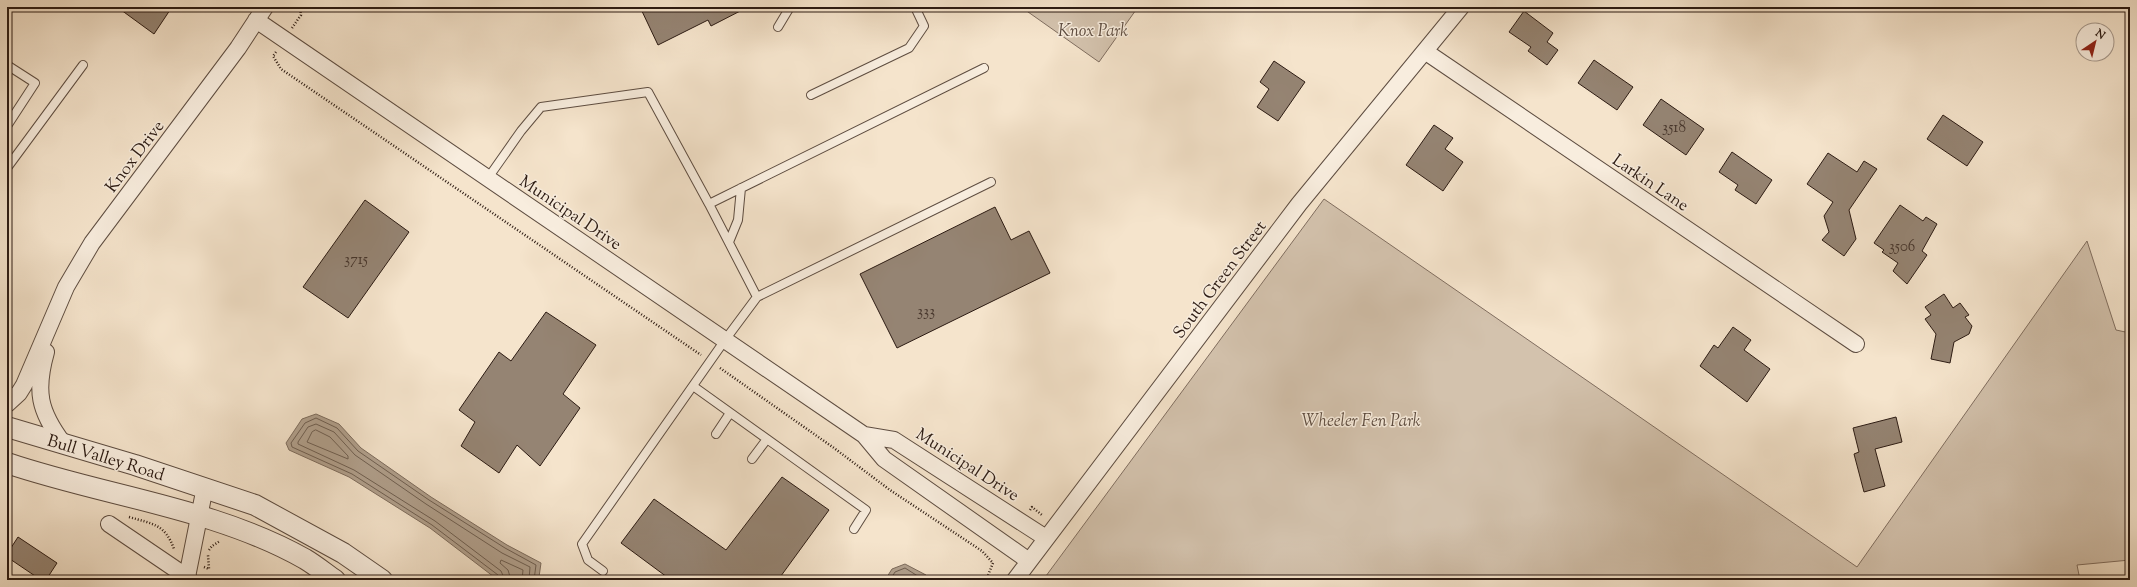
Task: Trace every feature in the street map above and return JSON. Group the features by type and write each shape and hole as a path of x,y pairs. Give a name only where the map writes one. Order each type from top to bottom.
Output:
{"street":[{"name":"South Green Street","path":"1015,580 1299,204 1462,7"},
{"name":"Municipal Drive","path":"261,13 284,39 864,435 884,459 1028,561"},
{"name":"Knox Drive","path":"7,404 19,393 24,385 47,335 66,287 92,243 261,13"},
{"name":"Larkin Lane","path":"1426,52 1856,344"},
{"name":"Knox Drive","path":"47,335 47,348 41,371 40,395 47,420 63,443"},
{"name":"Bull Valley Road","path":"7,427 205,487 255,505 343,553 382,580"},
{"name":"Municipal Drive","path":"864,435 894,440 1046,538"},
{"name":"Bull Valley Road","path":"7,463 199,516 259,537 305,559 335,580"},
{"path":"109,524 188,579 205,487"}],"lane":[{"path":"778,27 790,7"},
{"path":"811,95 909,48 924,26 915,7"},
{"path":"7,65 35,84 7,126"},
{"path":"7,168 83,65"},
{"path":"709,204 984,68"},
{"path":"488,178 521,130 541,108 648,92 709,204 757,297"},
{"path":"603,571 588,560 582,544 724,340 757,297 991,182"},
{"path":"729,242 738,220 741,188"},
{"path":"692,386 866,510 854,529"},
{"path":"716,434 730,413"},
{"path":"752,460 766,439"}],"path":[{"path":"300,7 301,15 273,56 281,70 710,361 834,448 890,490 982,551 993,563 986,580"},
{"path":"125,516 155,525 168,534 175,554 190,562 209,569 208,552 212,546 219,541 226,542"}],"green space":[{"name":"Knox Park","path":"1021,7 1138,7 1099,62"},
{"name":"Wheeler Fen Park","path":"1324,199 1857,567 2087,241 2116,330 2130,333 2130,560 2077,565 2080,580 1043,580"}],"water":[{"path":"316,414 339,424 361,448 431,497 507,545 541,563 539,577 536,580 498,580 430,528 349,477 289,450 286,443 302,419"},
{"path":"905,564 926,575 929,580 885,580 892,569"}],"building":[{"path":"117,7 172,7 154,34"},
{"path":"640,7 748,7 711,26 708,20 658,45"},
{"path":"1524,11 1553,33 1547,42 1558,50 1547,65 1528,51 1531,47 1509,32"},
{"path":"1594,60 1633,87 1617,110 1578,83"},
{"path":"1274,61 1305,82 1278,121 1257,107 1269,89 1260,82"},
{"path":"1661,99 1704,129 1686,155 1643,125"},
{"path":"1943,115 1983,142 1967,166 1927,139"},
{"path":"1434,125 1453,138 1445,149 1463,162 1443,191 1406,165"},
{"path":"1732,152 1772,180 1756,204 1735,190 1738,185 1719,172"},
{"path":"1828,153 1857,172 1864,161 1877,169 1849,210 1856,239 1844,256 1822,240 1829,232 1824,216 1833,202 1807,184"},
{"path":"365,200 409,232 348,318 303,287"},
{"path":"1900,205 1923,221 1926,217 1937,224 1922,251 1927,255 1907,284 1893,271 1898,263 1882,252 1884,250 1874,243"},
{"path":"995,207 1011,240 1029,231 1050,273 897,348 860,274"},
{"path":"1944,294 1953,308 1960,303 1969,315 1965,317 1972,326 1969,334 1954,342 1950,363 1931,359 1936,334 1925,319 1931,315 1925,307"},
{"path":"546,312 596,345 563,394 580,408 540,466 517,445 499,473 461,446 475,422 459,410 499,352 511,361"},
{"path":"1733,327 1751,340 1744,350 1770,369 1747,402 1700,366 1714,345 1718,348"},
{"path":"1896,417 1902,442 1875,449 1885,486 1864,492 1854,454 1859,452 1853,428"},
{"path":"782,477 829,510 778,580 671,580 621,543 654,499 726,550"},
{"path":"18,537 57,563 46,580 41,580 7,557 7,554"}]}
